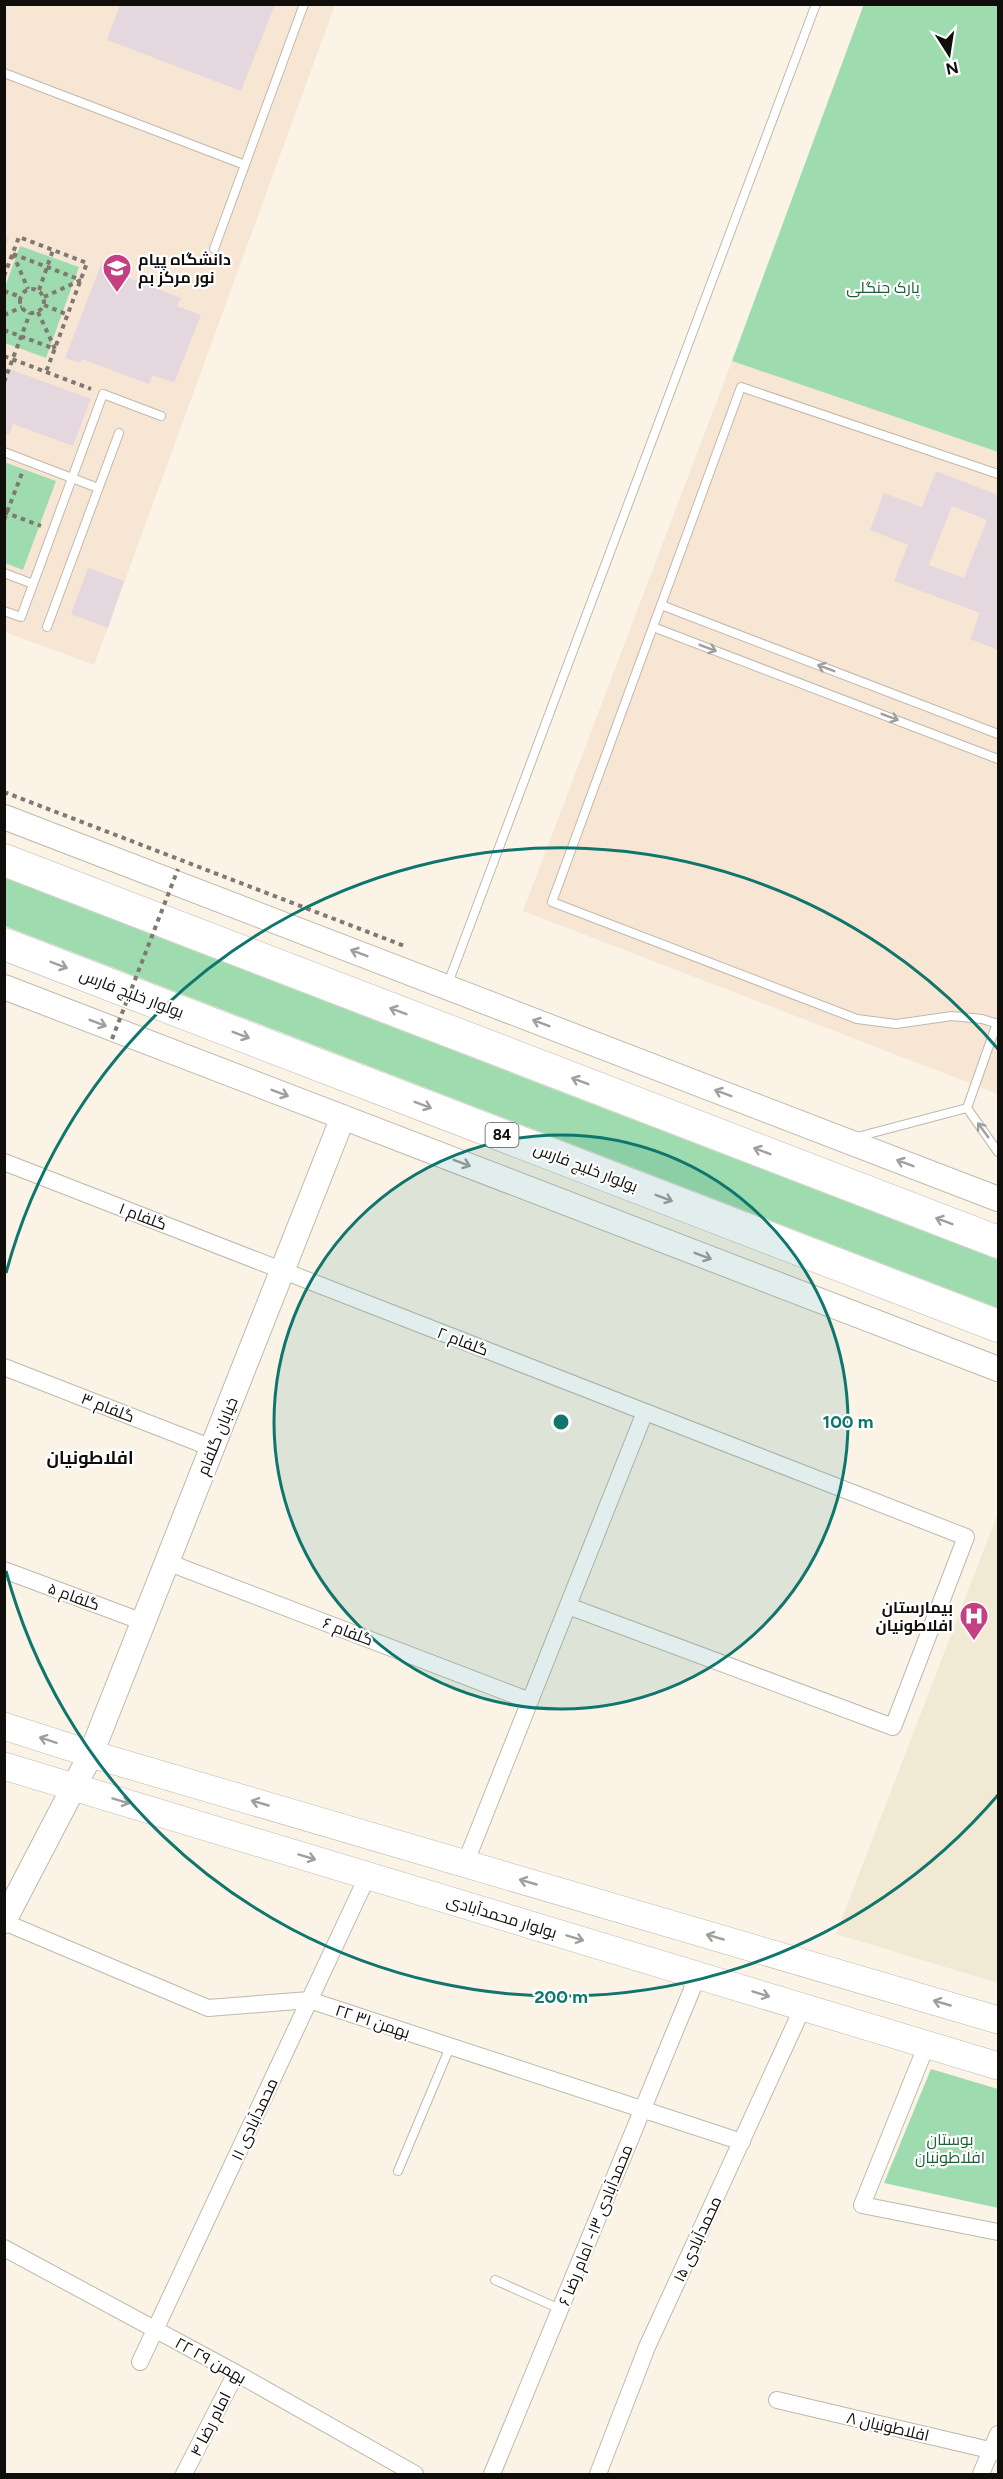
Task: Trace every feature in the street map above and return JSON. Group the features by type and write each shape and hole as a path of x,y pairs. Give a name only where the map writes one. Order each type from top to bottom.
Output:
{"highway":[{"path":"4,860 999,1242"},
{"name":"بولوار خلیج فارس","path":"4,944 999,1326"}],"main road":[{"path":"4,1726 91,1754 999,2020"},
{"name":"بولوار محمدآبادی","path":"4,1766 994,2065"},
{"path":"994,2065 999,2038"}],"street":[{"path":"4,817 999,1199"},
{"path":"4,987 999,1369"},
{"name":"خیابان گلفام","path":"4,1922 91,1754 342,1117"},
{"name":"گلفام ۱","path":"4,1162 282,1271"},
{"name":"گلفام ۲","path":"282,1271 966,1537 893,1727 568,1606"},
{"name":"گلفام ۳","path":"4,1367 212,1448"},
{"path":"465,1864 645,1412"},
{"name":"گلفام ۶","path":"167,1562 530,1701"},
{"name":"گلفام ۵","path":"4,1570 143,1622"},
{"name":"محمدآبادی ۱۱","path":"140,2362 368,1875"},
{"name":"۲۲ بهمن ۳۱","path":"4,1922 208,2008 309,2000 742,2142"},
{"name":"محمدآبادی ۱۳- امام رضا ۶","path":"492,2475 698,1975"},
{"name":"محمدآبادی ۱۵","path":"598,2475 647,2348 803,2007"},
{"path":"927,2044 862,2205 999,2232"},
{"name":"۲۲ بهمن ۲۹","path":"4,2248 236,2373 415,2475"},
{"name":"امام رضا ۴","path":"184,2475 236,2373"},
{"name":"افلاطونیان ۸","path":"777,2400 995,2452"},
{"path":"981,2475 995,2452 999,2434"}],"lane":[{"path":"214,249 304,4"},
{"path":"446,987 816,4"},
{"path":"4,73 245,165"},
{"path":"967,1108 998,1023 952,1016 896,1024 857,1019 552,903 741,387 999,474"},
{"path":"4,611 21,617 103,394 160,416"},
{"path":"47,627 119,434"},
{"path":"4,452 98,488"},
{"path":"4,573 33,584"},
{"path":"661,605 999,734"},
{"path":"653,627 999,759"},
{"path":"846,1140 967,1108"},
{"path":"967,1108 999,1152"},
{"path":"398,2171 450,2047"},
{"path":"495,2280 560,2309"}],"path":[{"path":"4,276 19,237 87,263 46,372"},
{"path":"39,290 53,250"},
{"path":"13,254 81,280"},
{"path":"13,254 28,289"},
{"path":"44,297 81,280"},
{"path":"28,289 39,290 44,297 44,306 38,312 30,313 22,307 21,297 28,289"},
{"path":"4,291 21,297"},
{"path":"44,306 68,315"},
{"path":"4,315 22,307"},
{"path":"38,312 55,349"},
{"path":"4,382 30,313"},
{"path":"4,330 55,349"},
{"path":"4,356 103,394"},
{"path":"4,520 26,461"},
{"path":"6,512 52,530"},
{"path":"4,792 412,948"},
{"path":"112,1039 178,869"}],"shaded area":[{"name":"دانشگاه پیام نور مرکز بم","path":"4,5 335,5 94,665 5,632"},
{"path":"732,361 998,452 998,1094 523,911"},
{"name":"بیمارستان افلاطونیان","path":"998,1513 998,1983 836,1934"}],"green space":[{"name":"پارک جنگلی","path":"864,4 998,5 998,452 732,361"},
{"path":"20,246 79,267 46,358 5,343 5,287"},
{"path":"4,462 56,481 23,570 5,563"},
{"path":"4,878 998,1260 998,1308 5,926"},
{"name":"بوستان افلاطونیان","path":"931,2069 998,2089 998,2208 884,2183"}],"building":[{"path":"120,4 275,4 241,91 107,40"},
{"path":"4,235 9,237 5,249 4,249"},
{"path":"102,262 116,267 114,272 181,298 177,306 201,315 174,383 153,375 149,384 82,359 81,363 65,358"},
{"path":"4,367 91,399 73,446 13,424 9,435 4,433"},
{"path":"936,471 998,495 998,650 970,639 980,613 894,581 908,545 870,530 884,493 922,507","holes":["952,506 987,520 964,578 929,565"]},
{"path":"88,568 124,581 108,628 71,614"}],"place":[{"name":"دانشگاه پیام نور مرکز بم","path":"117,294"},
{"name":"بیمارستان افلاطونیان","path":"974,1642"}],"district":[{"name":"افلاطونیان","path":"90,1458"}]}
